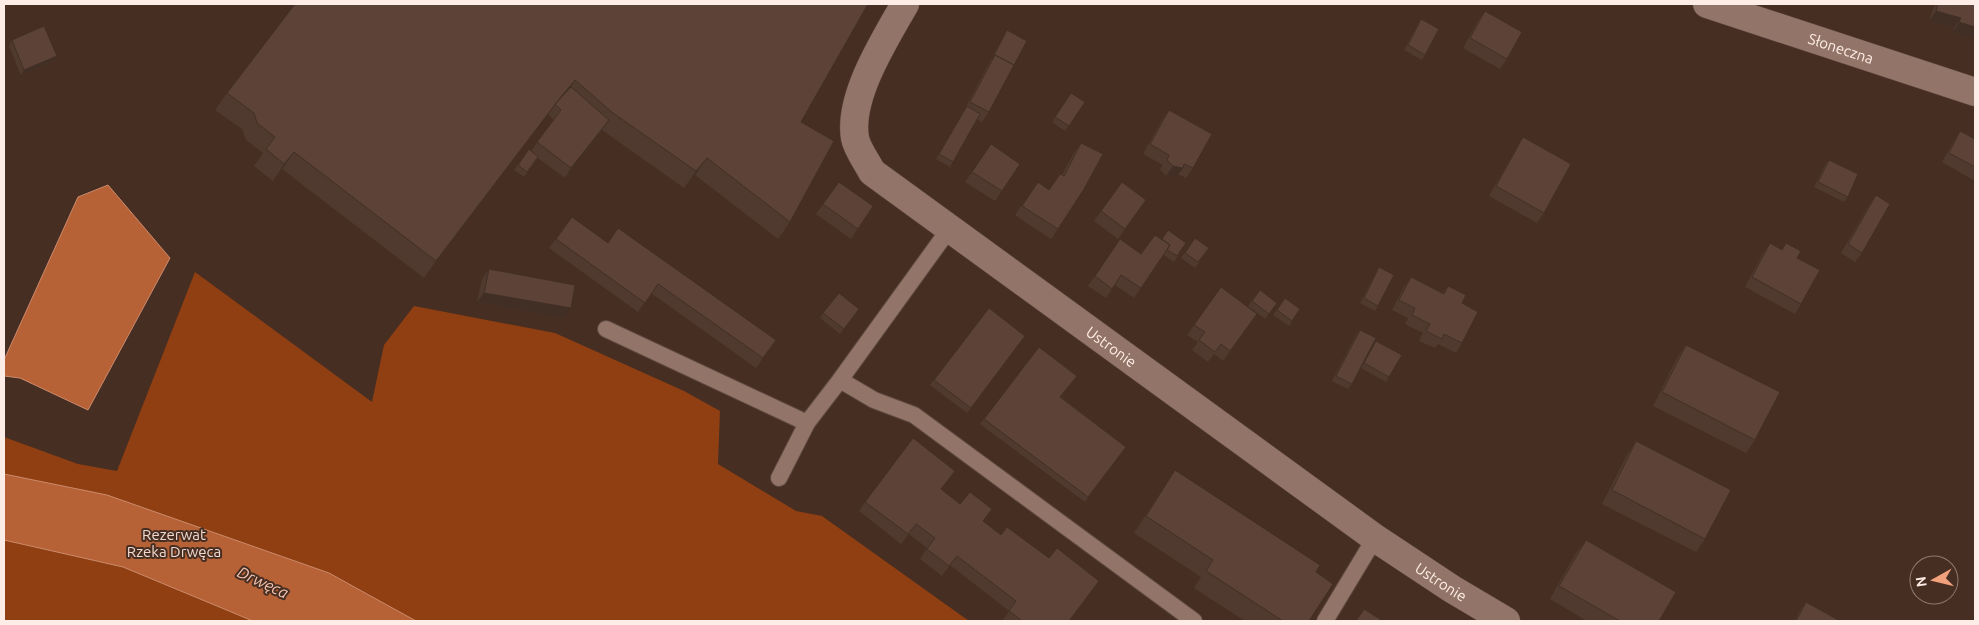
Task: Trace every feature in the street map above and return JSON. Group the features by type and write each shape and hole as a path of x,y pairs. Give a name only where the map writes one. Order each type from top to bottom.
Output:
{"street":[{"name":"Ustronie","path":"905,4 875,55 854,112 855,139 872,172 1375,538 1452,589 1506,621"},
{"name":"Słoneczna","path":"1707,4 1975,92"}],"lane":[{"path":"779,478 807,423 950,228"},
{"path":"606,329 807,423"},
{"path":"840,380 874,400 914,415 1194,621"},
{"path":"1325,621 1375,538"}],"green space":[{"name":"Rezerwat Rzeka Drwęca","path":"195,272 372,402 384,345 414,306 555,333 684,391 720,411 718,464 796,511 822,516 969,621 4,621 4,437 78,464 117,471"}],"water":[{"path":"108,185 170,258 88,410 20,378 4,376 4,360 78,197"},
{"name":"Drwęca","path":"4,474 107,495 329,573 416,621 253,621 123,567 4,540"}],"building":[{"path":"295,4 868,4 801,122 834,141 790,222 707,158 696,171 613,113 575,80 436,261 294,152 284,164 266,149 275,137 257,123 254,113 227,93"},
{"path":"1938,4 1975,4 1975,27 1959,22 1961,18 1936,11"},
{"path":"1485,11 1522,32 1507,59 1470,38"},
{"path":"1421,19 1439,29 1425,55 1408,45"},
{"path":"44,26 57,56 24,70 12,40"},
{"path":"1007,30 1027,41 1014,65 995,55 992,59"},
{"path":"995,55 1014,65 989,112 970,102"},
{"path":"571,87 609,120 571,168 537,142 561,110 555,104"},
{"path":"1071,93 1085,102 1069,126 1055,117"},
{"path":"967,106 980,114 953,162 939,154"},
{"path":"1169,110 1212,134 1193,168 1184,164 1183,168 1173,166 1167,160 1169,155 1150,144"},
{"path":"1960,131 1975,139 1975,167 1949,153"},
{"path":"1523,137 1571,164 1544,213 1496,186"},
{"path":"1081,143 1103,154 1084,189 1058,229 1022,206 1038,182 1049,190 1060,174 1064,176"},
{"path":"991,144 1020,164 1002,191 972,172"},
{"path":"529,149 538,157 527,172 518,165"},
{"path":"1829,160 1858,174 1848,197 1818,182"},
{"path":"839,182 873,206 858,229 823,204"},
{"path":"1122,182 1146,200 1125,229 1101,211"},
{"path":"1876,195 1890,204 1862,253 1848,244"},
{"path":"572,217 608,243 618,228 776,340 763,358 658,284 645,303 556,239"},
{"path":"1168,230 1186,243 1177,256 1167,250 1170,245 1162,239"},
{"path":"1155,235 1170,245 1141,288 1121,275 1112,289 1095,276 1120,239 1141,254"},
{"path":"1195,238 1209,248 1198,262 1185,253"},
{"path":"1770,243 1782,250 1786,243 1801,251 1797,258 1820,270 1801,304 1752,277"},
{"path":"1379,267 1394,275 1378,306 1364,298"},
{"path":"489,269 575,285 571,308 484,293"},
{"path":"1411,277 1444,294 1448,286 1466,295 1462,303 1478,312 1462,343 1444,334 1442,339 1426,331 1430,324 1412,315 1415,308 1399,300"},
{"path":"1221,287 1257,314 1230,351 1221,344 1215,352 1199,340 1205,332 1194,325"},
{"path":"1260,290 1277,303 1269,314 1252,301"},
{"path":"839,293 859,309 844,329 823,313"},
{"path":"1285,298 1300,309 1292,321 1277,310"},
{"path":"989,308 1025,336 971,408 934,380"},
{"path":"1360,330 1376,338 1352,384 1336,376"},
{"path":"1376,341 1402,355 1389,377 1364,363"},
{"path":"1686,345 1780,392 1755,440 1662,392"},
{"path":"1039,347 1077,376 1060,397 1126,447 1088,497 984,419"},
{"path":"913,438 955,471 941,489 960,504 970,492 992,509 983,521 1001,535 1007,527 1049,558 1057,548 1099,581 1069,621 1022,621 1009,611 1016,601 957,556 949,566 927,549 935,538 916,524 908,534 865,502"},
{"path":"1636,441 1731,490 1705,539 1612,490"},
{"path":"1175,470 1320,565 1316,572 1333,584 1309,621 1283,621 1206,571 1213,560 1146,516"},
{"path":"1586,540 1676,592 1659,621 1620,621 1559,586"},
{"path":"1806,602 1840,621 1796,621"},
{"path":"1364,609 1383,621 1356,621"}]}
